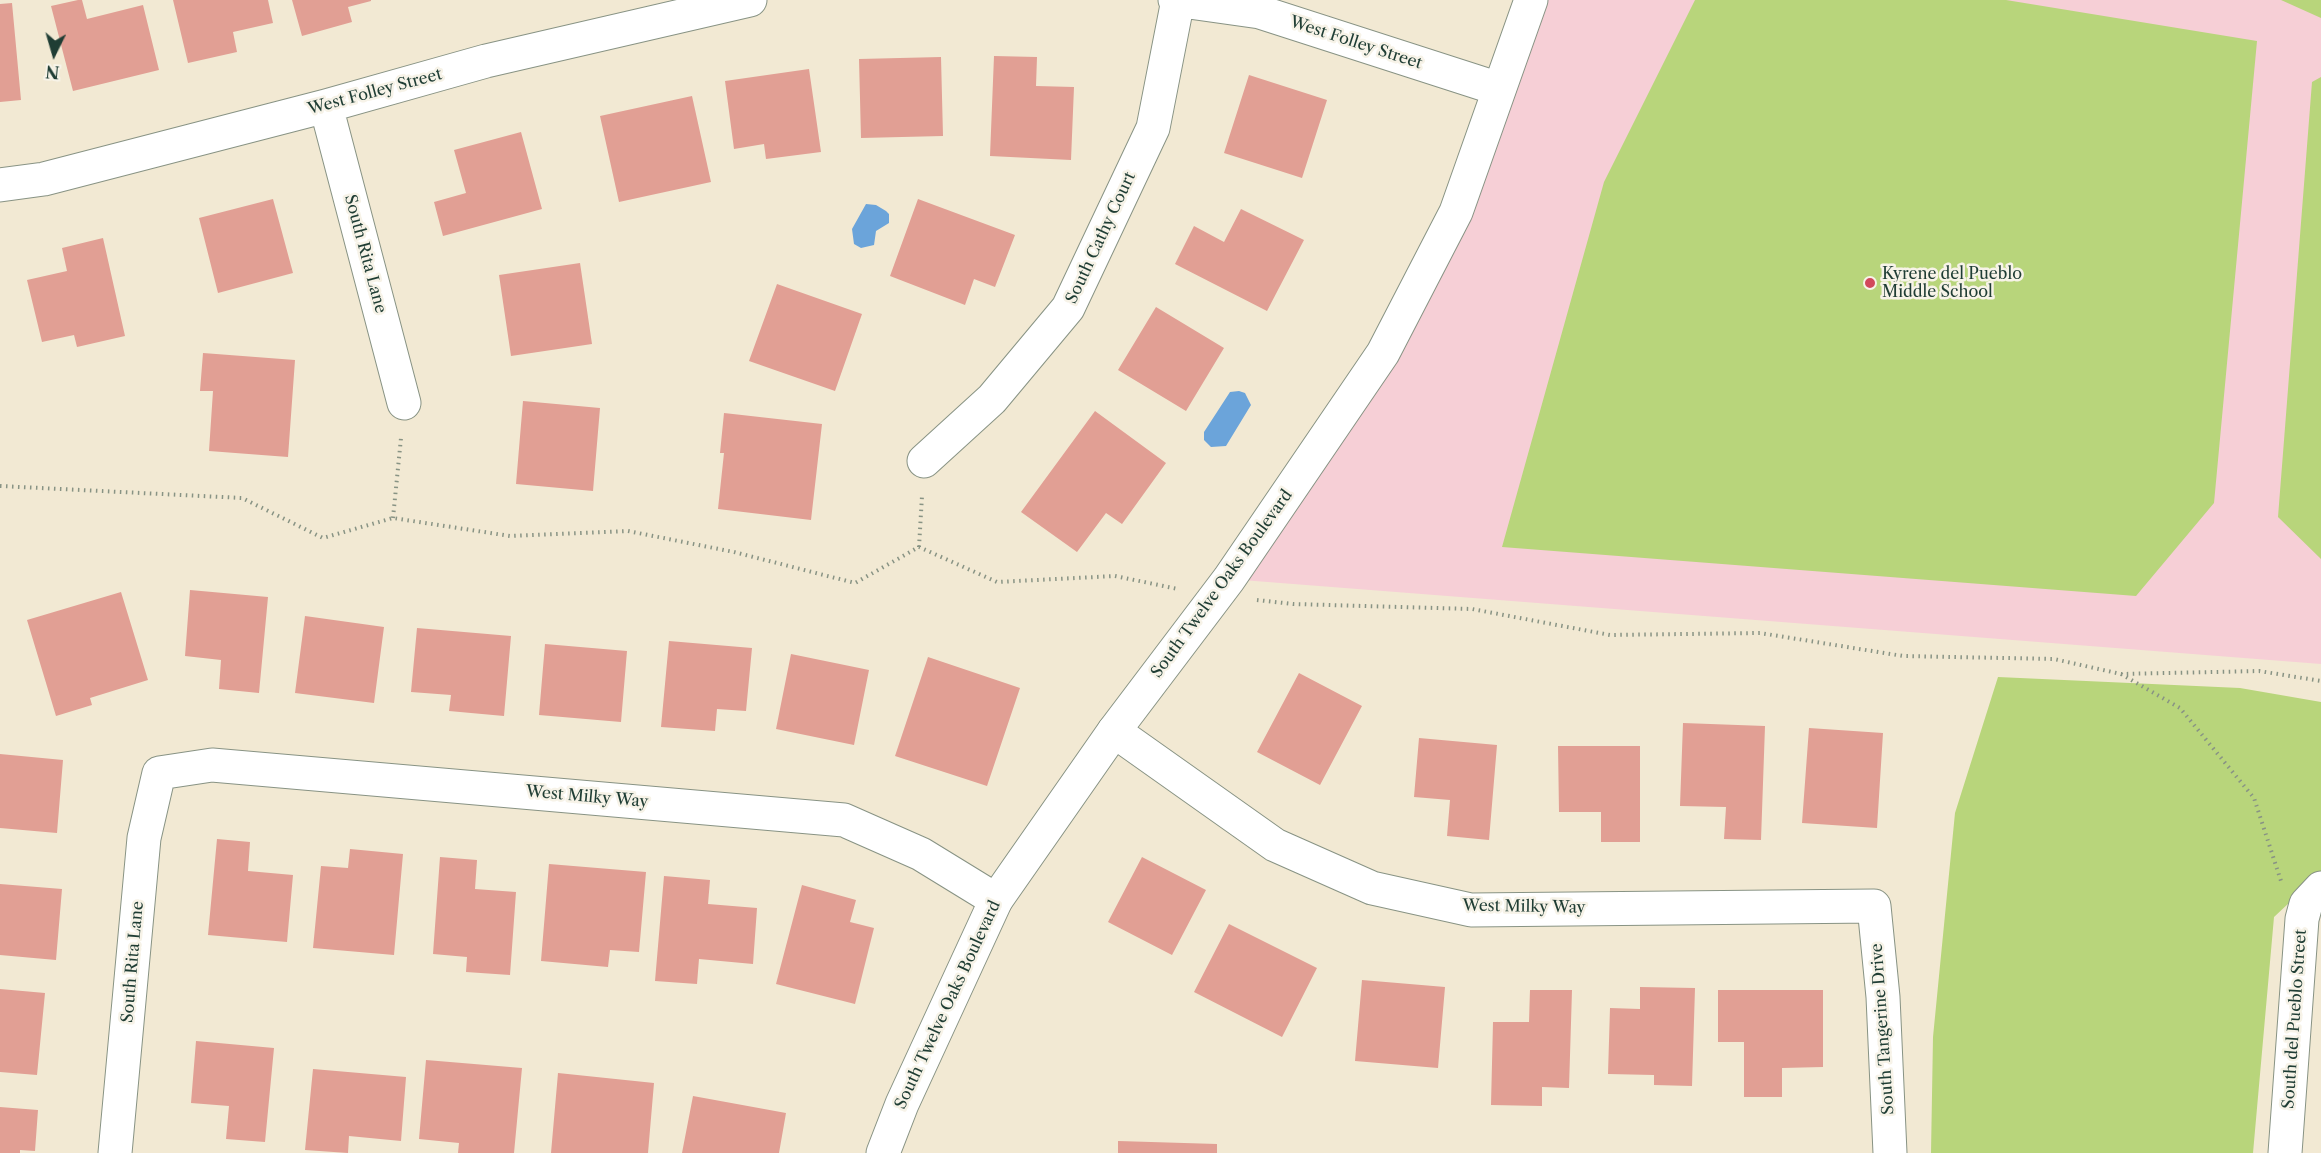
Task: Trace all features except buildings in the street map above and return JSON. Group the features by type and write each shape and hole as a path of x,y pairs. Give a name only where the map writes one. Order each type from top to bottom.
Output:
{"street":[{"name":"West Folley Street","path":"0,185 44,179 326,106 486,61 750,0"},
{"name":"West Folley Street","path":"1177,0 1260,12 1499,89"},
{"name":"South Cathy Court","path":"924,461 992,399 1068,308 1153,128 1177,0"},
{"name":"South Twelve Oaks Boulevard","path":"883,1153 902,1104 996,900 1114,730 1216,596 1383,353 1456,212 1531,0"},
{"name":"South Rita Lane","path":"326,106 404,403"},
{"name":"West Milky Way","path":"1114,730 1275,845 1372,888 1471,910 1874,906"},
{"name":"West Milky Way","path":"159,772 212,765 844,820 921,854 996,900"},
{"name":"South Rita Lane","path":"115,1153 144,838 159,772"},
{"name":"South del Pueblo Street","path":"2285,1153 2302,919 2306,904 2319,889"},
{"name":"South Tangerine Drive","path":"1874,906 1883,998 1890,1153"}],"path":[{"path":"393,518 404,403"},
{"path":"919,547 924,461"},
{"path":"0,486 242,498 323,538 393,518 510,536 628,531 734,552 855,583 919,547"},
{"path":"919,547 997,582 1115,576 1216,596 1293,604 1472,609 1610,635 1760,633 1903,656 2055,659 2121,674 2259,671 2321,681"},
{"path":"2121,674 2180,708 2254,798 2276,870 2302,919"}],"shaded area":[{"name":"Kyrene del Pueblo Middle School","path":"1531,0 2321,0 2321,664 1229,579 1383,353"}],"green space":[{"name":"Kyrene del Pueblo Middle School","path":"1695,0 2006,0 2257,41 2214,503 2136,596 1502,547 1604,182"},
{"path":"2281,0 2321,0 2321,18"},
{"path":"2321,77 2321,559 2278,517 2312,82"},
{"path":"1998,677 2240,688 2321,702 2321,873 2274,917 2253,1153 1931,1153 1933,1037 1955,813"}],"water":[{"path":"866,204 876,205 886,211 889,214 889,223 876,231 874,245 861,248 854,244 852,229"},
{"path":"1230,392 1245,393 1251,405 1226,446 1211,447 1204,440 1204,432"}],"place":[{"name":"Kyrene del Pueblo Middle School","path":"1870,283"}]}
